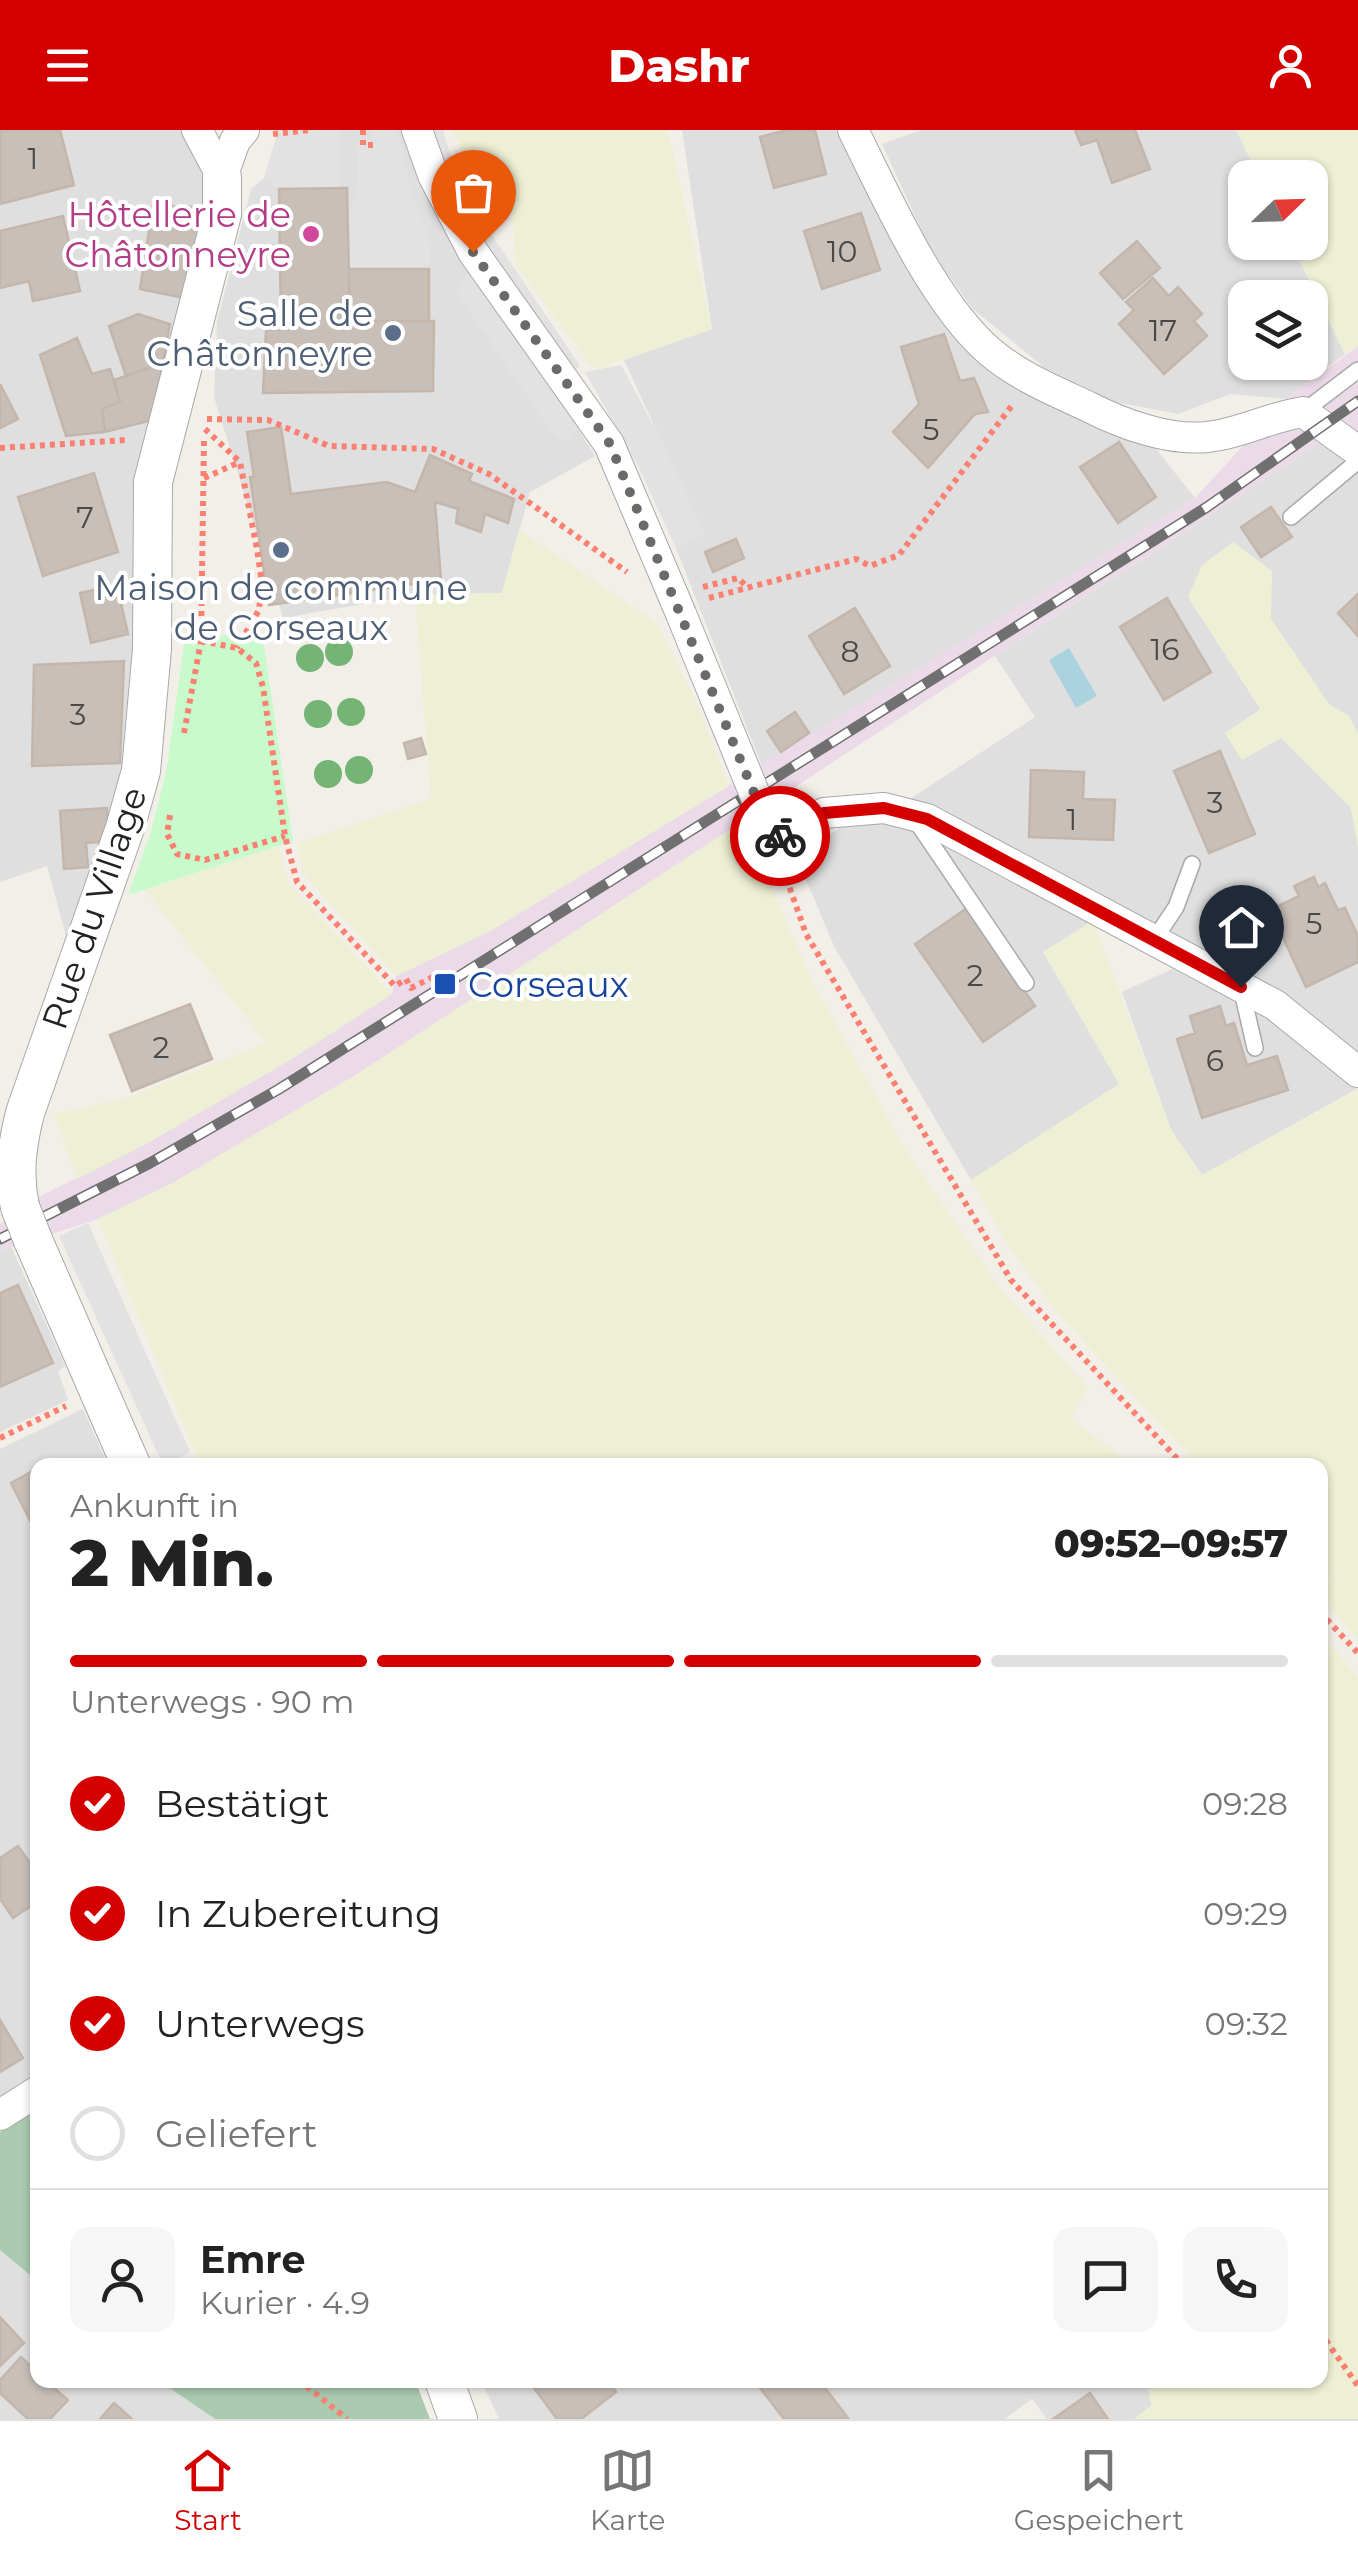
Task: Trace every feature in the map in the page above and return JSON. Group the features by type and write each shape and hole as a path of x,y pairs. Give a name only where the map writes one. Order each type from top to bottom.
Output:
{"street":[{"path":"197,130 222,177"},
{"path":"417,130 433,174 473,252 610,444 682,604 773,839 824,813 884,808 927,819 1274,1005 1358,1072"},
{"path":"853,130 921,258 958,318 990,351 1032,380 1107,416 1177,436 1208,437 1303,412 1358,452"},
{"path":"222,177 234,141 254,132"},
{"name":"Rue du Village","path":"128,1458 26,1224 15,1171 25,1113 126,828 140,770 152,649 153,482 222,214 222,177"},
{"path":"0,2115 30,2096"},
{"path":"447,2388 458,2419"}],"lane":[{"path":"1303,412 1358,370"},
{"path":"1291,517 1358,461"},
{"path":"912,815 1026,983"},
{"path":"1154,940 1176,907 1192,864"},
{"path":"1241,987 1255,1048"}],"path":[{"path":"254,132 311,130"},
{"path":"363,130 363,145 376,145"},
{"path":"682,604 856,559 870,566 899,555 1032,380"},
{"path":"190,416 206,420 268,420 328,446 433,449 490,474 641,582"},
{"path":"182,746 201,641 206,420"},
{"path":"205,429 240,462 262,583 260,610 237,648"},
{"path":"0,448 129,440"},
{"path":"203,478 240,462"},
{"path":"682,604 738,578 747,586"},
{"path":"201,641 237,648 256,663 285,836 297,882 394,986 406,979 411,988 437,975"},
{"path":"173,798 167,834 176,854 205,860 285,836"},
{"path":"773,839 806,934 1011,1280 1176,1458"},
{"path":"0,1438 76,1401"},
{"path":"1328,1621 1358,1653"},
{"path":"1328,2343 1358,2386"},
{"path":"309,2388 347,2419"}],"shaded area":[{"path":"0,130 182,130 201,166 211,226 148,474 121,775 102,862 69,947 47,866 0,882"},
{"path":"278,130 340,130 339,188 279,189 264,178"},
{"path":"293,130 407,130 544,375 595,456 530,492 502,593 415,595 283,618 214,397 217,322 251,189 264,178 295,174"},
{"path":"374,130 397,131 413,196 431,242 429,269 349,269 348,215 357,195 359,141 372,138"},
{"path":"432,130 443,130 477,213 580,366 573,373 500,269 454,191"},
{"path":"682,130 843,130 968,347 1153,445 1195,498 762,766 676,548 704,534 624,360 712,329"},
{"path":"921,130 1236,130 1251,160 1228,160 1228,260 1299,260 1309,280 1228,280 1228,380 1311,380 1286,399 1231,394 1178,414 1115,402 1045,368 973,309 932,253 882,144"},
{"path":"472,267 580,425 570,440 556,438 456,292"},
{"path":"1328,319 1345,354 1328,367"},
{"path":"1358,346 1358,433 1321,442 359,1073 171,1184 98,1219 0,1251 0,1224 38,1197 146,1144 290,1060 392,994 396,976 492,930 1195,498 1286,399 1312,380 1328,380 1328,368"},
{"path":"621,365 705,534 676,548 637,464 585,372"},
{"path":"1321,442 1358,467 1358,734 1349,716 1329,705 1271,619 1188,597 1261,710 1242,759 1281,738 1351,808 1358,847 1358,1054 1249,972 910,799 1035,717 995,656"},
{"path":"851,820 904,821 1093,921 1044,952 1120,1084 971,1180 834,946 803,873 811,847"},
{"path":"1172,969 1272,1020 1357,1089 1202,1175 1171,1130 1122,992"},
{"path":"88,1223 190,1452 178,1458 160,1458 59,1236"},
{"path":"11,1246 65,1366 58,1371 68,1400 0,1432 0,1251"},
{"path":"83,1409 105,1458 30,1458 30,2081 0,2101 0,1449"},
{"path":"0,2250 30,2275 30,2388 170,2388 215,2419 0,2419"},
{"path":"485,2388 1148,2388 1152,2406 1135,2419 1047,2419 1032,2399 1005,2419 499,2419"}],"green space":[{"path":"453,130 668,130 712,329 594,370 516,265 509,176 475,190"},
{"path":"1236,130 1358,130 1358,346 1345,354 1328,319 1328,280 1309,280 1299,260 1328,260 1328,160 1251,160"},
{"path":"519,530 657,623 695,699 729,786 492,930 396,976 303,874 298,843 431,799 415,595 502,593"},
{"path":"1233,542 1272,571 1271,619 1329,704 1349,716 1358,734 1358,847 1351,808 1281,738 1242,760 1225,733 1261,709 1188,597 1202,565"},
{"path":"262,633 293,841 128,895 150,835 166,773 185,638"},
{"path":"743,821 812,981 904,1147 1000,1288 1088,1388 1071,1420 1124,1458 197,1458 98,1219 171,1184 359,1073"},
{"path":"278,846 290,885 392,994 290,1060 146,1144 77,1179 54,1114 127,1098 267,1043 145,890"},
{"path":"1093,921 1171,1130 1202,1175 1358,1090 1358,1640 1328,1606 1328,1458 1192,1458 1056,1311 1009,1247 971,1180 1119,1084 1043,952"},
{"path":"1328,1643 1358,1676 1358,2419 1134,2419 1152,2405 1148,2388 1328,2388"},
{"path":"30,2113 30,2275 0,2250 0,2132"},
{"path":"170,2388 418,2388 430,2419 215,2419"}],"water":[{"path":"1069,648 1097,696 1076,708 1049,660"}],"building":[{"path":"0,130 60,130 74,185 0,204"},
{"path":"787,130 815,130 826,174 774,188 760,137"},
{"path":"1075,130 1135,130 1150,169 1112,183 1097,140 1081,145"},
{"path":"347,188 350,321 434,321 433,391 263,393 266,330 281,329 279,189"},
{"path":"153,206 203,207 184,298 140,289"},
{"path":"861,213 880,270 822,289 804,231"},
{"path":"63,216 80,291 33,301 29,281 0,288 0,231"},
{"path":"1137,241 1160,268 1123,299 1100,273"},
{"path":"349,269 429,269 429,321 350,321"},
{"path":"1153,278 1169,296 1178,287 1202,314 1194,321 1207,336 1164,374 1119,324 1134,310 1126,302"},
{"path":"138,314 170,324 163,363 126,376 109,326"},
{"path":"944,334 960,381 974,378 988,412 975,414 928,468 893,432 919,404 901,347"},
{"path":"77,338 92,374 110,369 120,402 102,409 105,432 66,436 40,355"},
{"path":"163,363 152,420 105,432 102,409 120,402 114,380"},
{"path":"0,384 18,419 0,428"},
{"path":"281,427 291,494 387,482 415,492 430,455 472,474 469,481 514,499 508,523 485,514 481,532 456,523 458,509 435,502 441,580 269,605 247,432"},
{"path":"1119,442 1156,497 1118,523 1080,467"},
{"path":"94,473 118,552 43,576 18,497"},
{"path":"1271,507 1292,537 1261,557 1241,527"},
{"path":"736,539 744,558 713,572 705,552"},
{"path":"117,585 128,634 91,643 80,593"},
{"path":"1358,594 1358,636 1338,613"},
{"path":"1167,598 1211,672 1164,700 1120,627"},
{"path":"855,608 890,666 844,694 809,636"},
{"path":"124,661 120,763 32,766 34,665"},
{"path":"795,712 809,733 781,752 767,731"},
{"path":"421,738 426,754 408,759 404,743"},
{"path":"1220,751 1255,834 1209,853 1174,771"},
{"path":"1031,770 1084,772 1083,799 1115,800 1113,840 1029,837"},
{"path":"107,808 109,841 86,843 88,867 64,869 60,811"},
{"path":"1314,877 1318,887 1325,883 1338,910 1345,908 1358,936 1358,962 1306,987 1270,910 1299,896 1294,886"},
{"path":"967,908 1035,1006 983,1042 915,944"},
{"path":"190,1004 212,1059 132,1091 110,1035"},
{"path":"1220,1006 1226,1026 1234,1023 1247,1065 1277,1056 1288,1090 1202,1118 1177,1039 1195,1033 1190,1016"},
{"path":"18,1285 53,1363 0,1387 0,1293"},
{"path":"30,1472 30,1520 11,1483"},
{"path":"18,1846 30,1863 30,1906 13,1918 0,1899 0,1858"},
{"path":"0,2020 23,2058 0,2072"},
{"path":"0,2317 24,2343 0,2366"},
{"path":"21,2357 30,2365 30,2388 54,2388 68,2400 50,2419 28,2419 0,2393 0,2380"},
{"path":"534,2388 613,2388 616,2392 581,2419 557,2419"},
{"path":"760,2388 825,2388 848,2418 784,2419"},
{"path":"1090,2393 1108,2419 1053,2419"},
{"path":"114,2403 132,2419 100,2419"}],"railway":[{"path":"0,1239 150,1163 279,1089 1207,507 1358,401"}],"way so far":[{"path":"473,252 610,444 773,839 780,836"}],"place":[{"name":"Hôtellerie de Châtonneyre","path":"311,234"},
{"name":"Salle de Châtonneyre","path":"393,333"},
{"name":"Maison de commune de Corseaux","path":"281,550"},
{"name":"Corseaux","path":"445,984"}],"route":[{"path":"780,836 824,813 884,808 927,819 1241,987"}]}
